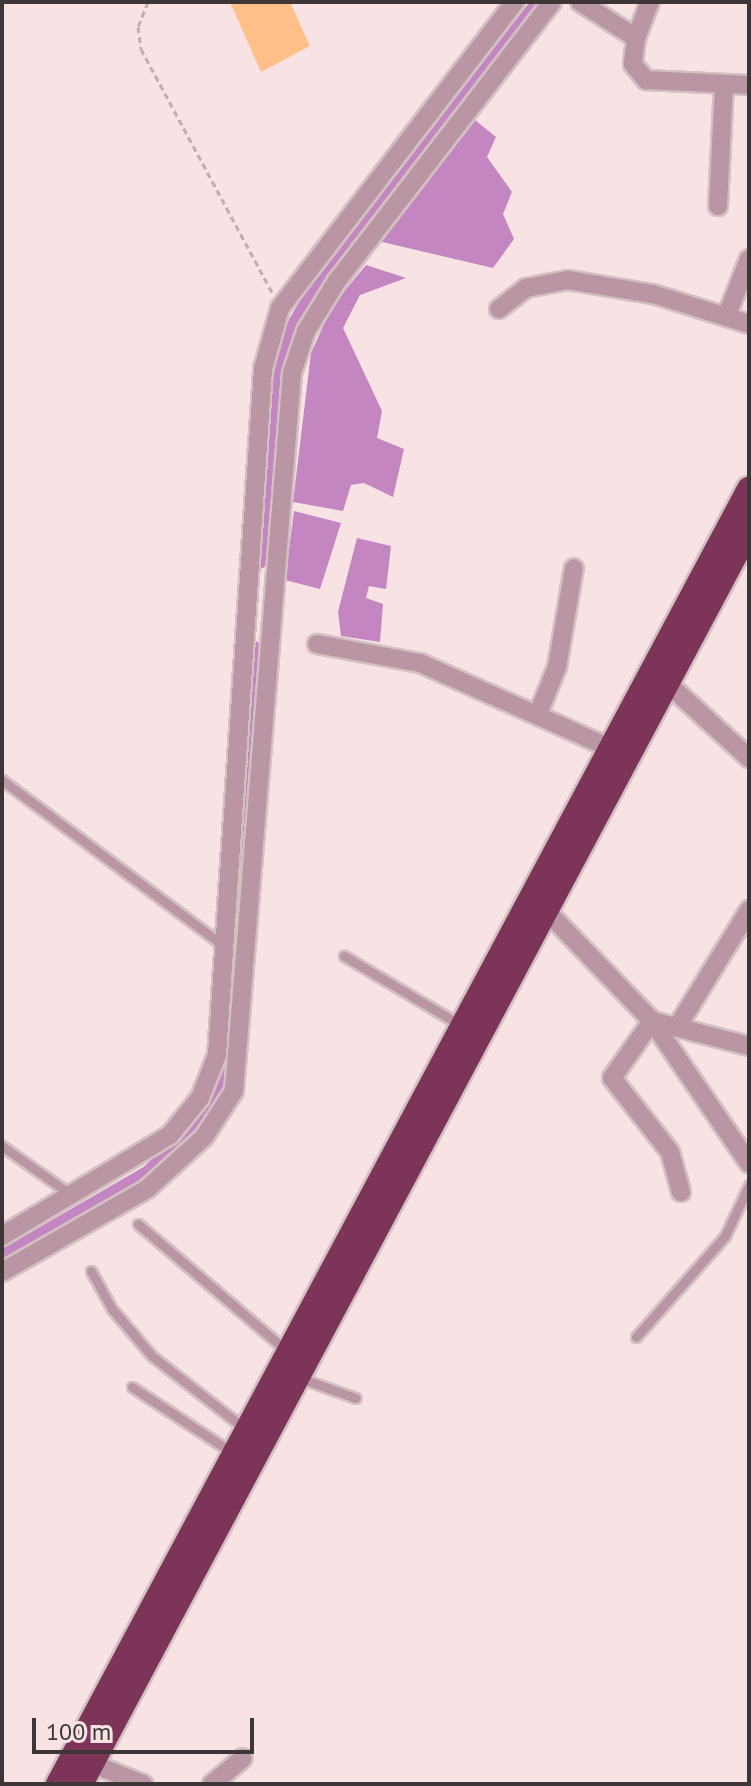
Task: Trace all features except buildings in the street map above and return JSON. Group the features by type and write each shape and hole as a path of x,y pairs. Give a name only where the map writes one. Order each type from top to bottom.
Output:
{"highway":[{"path":"87,1774 297,1377 538,901 608,747 749,489"},
{"path":"58,1784 460,1025 538,901 666,682 749,530"}],"street":[{"path":"2,1236 170,1135 200,1098 217,1055 221,944 252,468 263,369 280,308 515,2"},
{"path":"2,1272 147,1189 204,1137 234,1091 292,373 306,331 337,281 552,2"},
{"path":"580,2 636,38"},
{"path":"650,2 636,38 633,64 646,80 749,85"},
{"path":"718,206 724,84"},
{"path":"727,315 749,259"},
{"path":"499,309 526,288 568,280 727,315 749,324"},
{"path":"538,714 557,667 574,568"},
{"path":"317,644 420,663 608,747"},
{"path":"666,682 749,758"},
{"path":"538,901 652,1021 749,1163"},
{"path":"679,1024 749,910"},
{"path":"652,1021 679,1024 749,1046"},
{"path":"652,1021 612,1078 670,1152 681,1192"},
{"path":"212,1784 243,1758"},
{"path":"87,1774 143,1784"}],"lane":[{"path":"2,780 221,944"},
{"path":"344,956 460,1025"},
{"path":"2,1146 73,1196"},
{"path":"636,1337 725,1236 749,1185"},
{"path":"138,1224 288,1352"},
{"path":"91,1271 112,1309 152,1356 245,1429"},
{"path":"297,1377 356,1398"},
{"path":"132,1387 233,1453"}],"path":[{"path":"148,2 138,27 141,49 280,308"}],"shaded area":[{"path":"230,2 290,2 310,46 261,72"},
{"path":"475,120 496,137 487,157 512,192 503,214 514,239 493,268 378,241"},
{"path":"366,265 406,278 360,295 343,328 382,411 377,438 404,449 393,497 364,483 351,485 343,511 293,502 311,353 332,306"},
{"path":"294,511 341,523 320,589 285,580"},
{"path":"357,538 391,546 386,589 369,586 366,598 383,604 380,642 341,636 338,612"}],"waterway":[{"path":"259,561 286,341 318,285 540,2"},
{"path":"237,953 253,648"},
{"path":"2,1258 149,1173 190,1133 220,1087 233,1024"}]}
